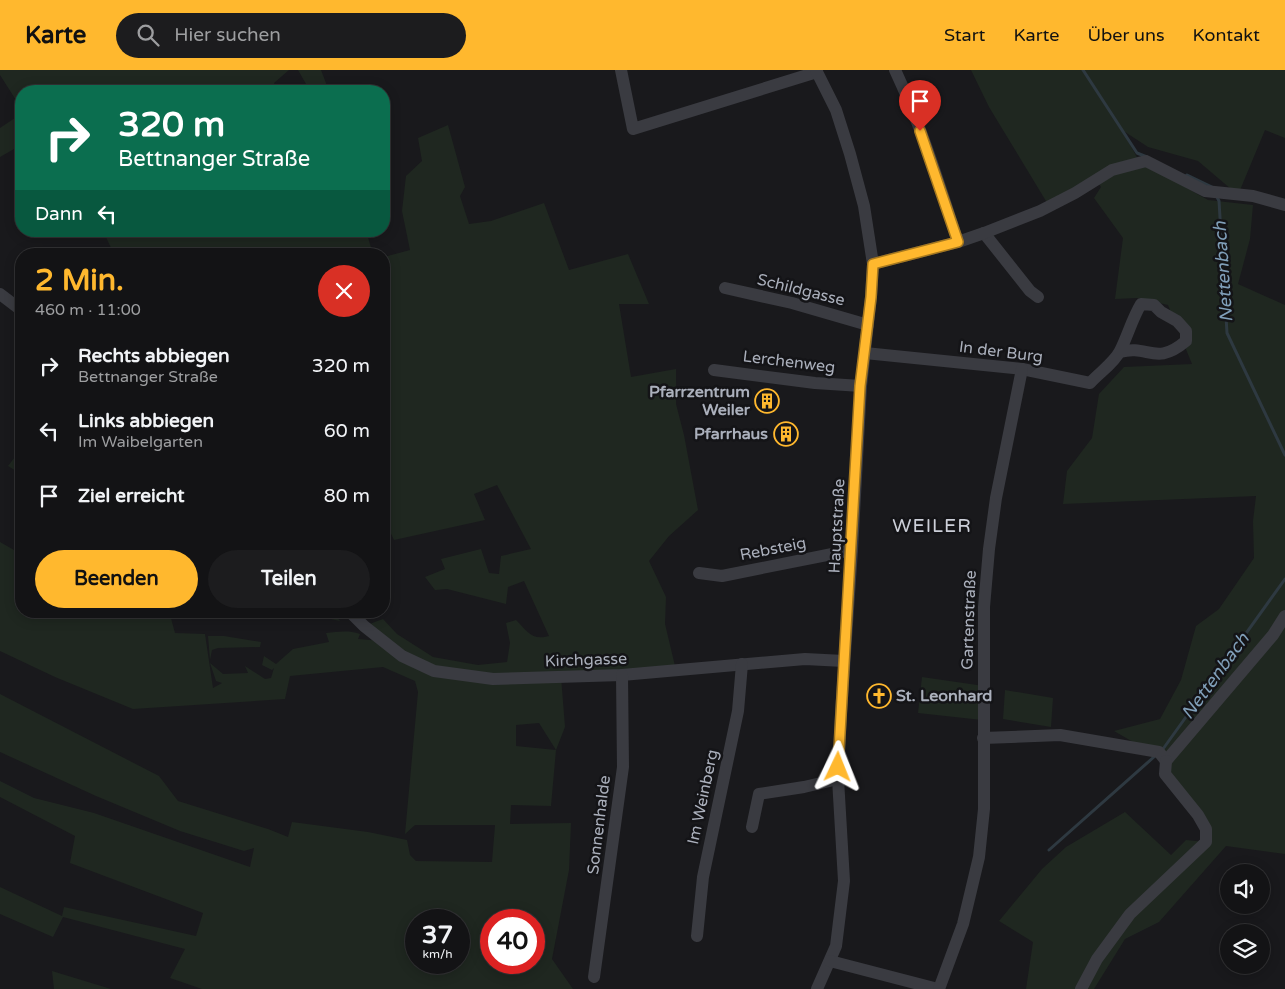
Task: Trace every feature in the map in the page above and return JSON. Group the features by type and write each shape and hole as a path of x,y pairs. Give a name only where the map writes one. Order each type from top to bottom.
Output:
{"street":[{"path":"620,70 633,129 816,71"},
{"path":"895,70 925,144 958,242"},
{"name":"Hauptstraße","path":"816,71 836,110 850,154 864,206 873,264 860,386 838,779 844,881 838,939 817,989"},
{"path":"873,264 958,242 1040,212 1112,170 1146,161 1205,191 1253,196 1285,205"},
{"path":"984,233 1030,291 1038,297"},
{"name":"Schildgasse","path":"725,288 792,303 868,325"},
{"path":"0,294 15,305"},
{"name":"In der Burg","path":"865,353 1022,369 1090,382 1120,352 1141,304 1154,305 1161,312 1177,321 1186,331 1186,341 1176,349 1160,355 1131,349 1120,352"},
{"name":"Gartenstraße","path":"938,989 963,924 979,857 984,809 984,607 989,549 996,498 1022,369"},
{"name":"Lerchenweg","path":"714,370 815,384 860,386"},
{"name":"Rebsteig","path":"699,574 722,576 852,550"},
{"path":"1081,989 1097,959 1130,914 1206,842 1206,828 1198,815 1164,774 1166,761 1273,635 1285,616"},
{"name":"Kirchgasse","path":"356,618 402,656 434,671 493,679 622,675 805,659 844,661"},
{"name":"Im Weinberg","path":"697,936 703,877 738,711 742,664"},
{"name":"Sonnenhalde","path":"594,977 623,766 622,675"},
{"path":"983,738 1060,735 1159,752 1166,761"},
{"path":"752,828 759,794 804,787 838,779"},
{"path":"830,961 938,989"}],"shaded area":[{"path":"0,70 289,70 274,83 275,85 15,85 15,99 0,75"},
{"path":"298,70 321,70 327,85 307,85"},
{"path":"971,70 1285,70 1285,138 1265,130 1238,195 1198,161 1148,147 1122,130 1139,161 1208,200 1253,205 1250,239 1238,284 1285,305 1285,854 1226,846 1159,922 1125,939 1094,989 1026,989 1033,942 999,921 1042,869 1066,847 1125,812 1171,855 1186,840 1206,842 1206,828 1165,774 1166,761 1114,731 1160,719 1181,680 1196,626 1219,609 1254,558 1253,521 1256,496 1063,504 1067,471 1092,438 1099,394 1124,367 1192,364 1168,305 1137,298 1115,299 1123,238 1094,198 1101,187 1094,177 1049,206 989,107"},
{"path":"15,118 15,148 0,157 0,128"},
{"path":"448,125 465,187 460,196 469,224 491,221 544,203 569,270 628,254 649,304 619,304 631,377 676,369 676,404 684,435 698,510 669,536 649,561 666,597 665,624 676,670 561,677 565,727 556,750 551,806 511,805 510,824 571,823 569,870 552,959 573,989 202,989 170,978 185,949 63,917 53,937 0,914 0,887 62,916 64,907 196,936 203,913 70,863 75,836 0,797 0,781 34,798 94,813 250,867 254,848 244,851 180,831 96,796 0,752 0,694 159,776 178,801 288,837 292,822 368,832 407,840 410,855 416,861 492,862 495,825 415,825 405,834 418,692 415,681 383,667 290,676 285,699 133,709 55,677 0,651 0,542 15,551 15,618 171,618 175,633 205,634 213,688 222,683 216,681 210,663 223,674 248,673 245,666 265,679 271,678 274,668 272,670 262,665 264,656 276,664 293,649 329,642 326,633 351,632 360,634 358,639 382,641 364,626 383,619 397,634 433,657 478,665 507,662 510,643 506,623 516,620 534,636 549,636 524,581 508,587 506,604 447,589 435,590 425,577 445,569 441,559 481,549 489,573 499,574 501,556 531,549 497,485 474,494 485,520 394,540 390,532 390,255 410,250 402,211 406,176 422,161 418,138","holes":["539,723 556,750 516,746 516,725"]},
{"path":"106,237 368,237 371,248 111,248"},
{"path":"15,457 15,470 8,466"},
{"path":"326,618 338,618 340,621"},
{"path":"208,636 224,636 261,642 260,647 218,648 212,650 210,660"},
{"path":"922,677 984,686 982,720 918,713"},
{"path":"1005,690 1053,698 1051,727 1003,719"},
{"path":"52,971 111,989 54,989"}],"waterway":[{"name":"Nettenbach","path":"1083,70 1137,153 1147,157"},
{"name":"Nettenbach","path":"1187,175 1212,187"},
{"name":"Nettenbach","path":"1217,197 1219,201 1227,333 1285,455"},
{"name":"Nettenbach","path":"1163,749 1285,579"},
{"name":"Nettenbach","path":"1049,850 1155,756"}],"place":[{"name":"Pfarrzentrum Weiler","path":"767,401"},
{"name":"Pfarrhaus","path":"786,434"},
{"name":"St. Leonhard","path":"879,696"}],"district":[{"name":"WEILER","path":"932,526"}],"route":[{"path":"838,767 860,386 871,297 873,264 958,242 920,131"}]}
